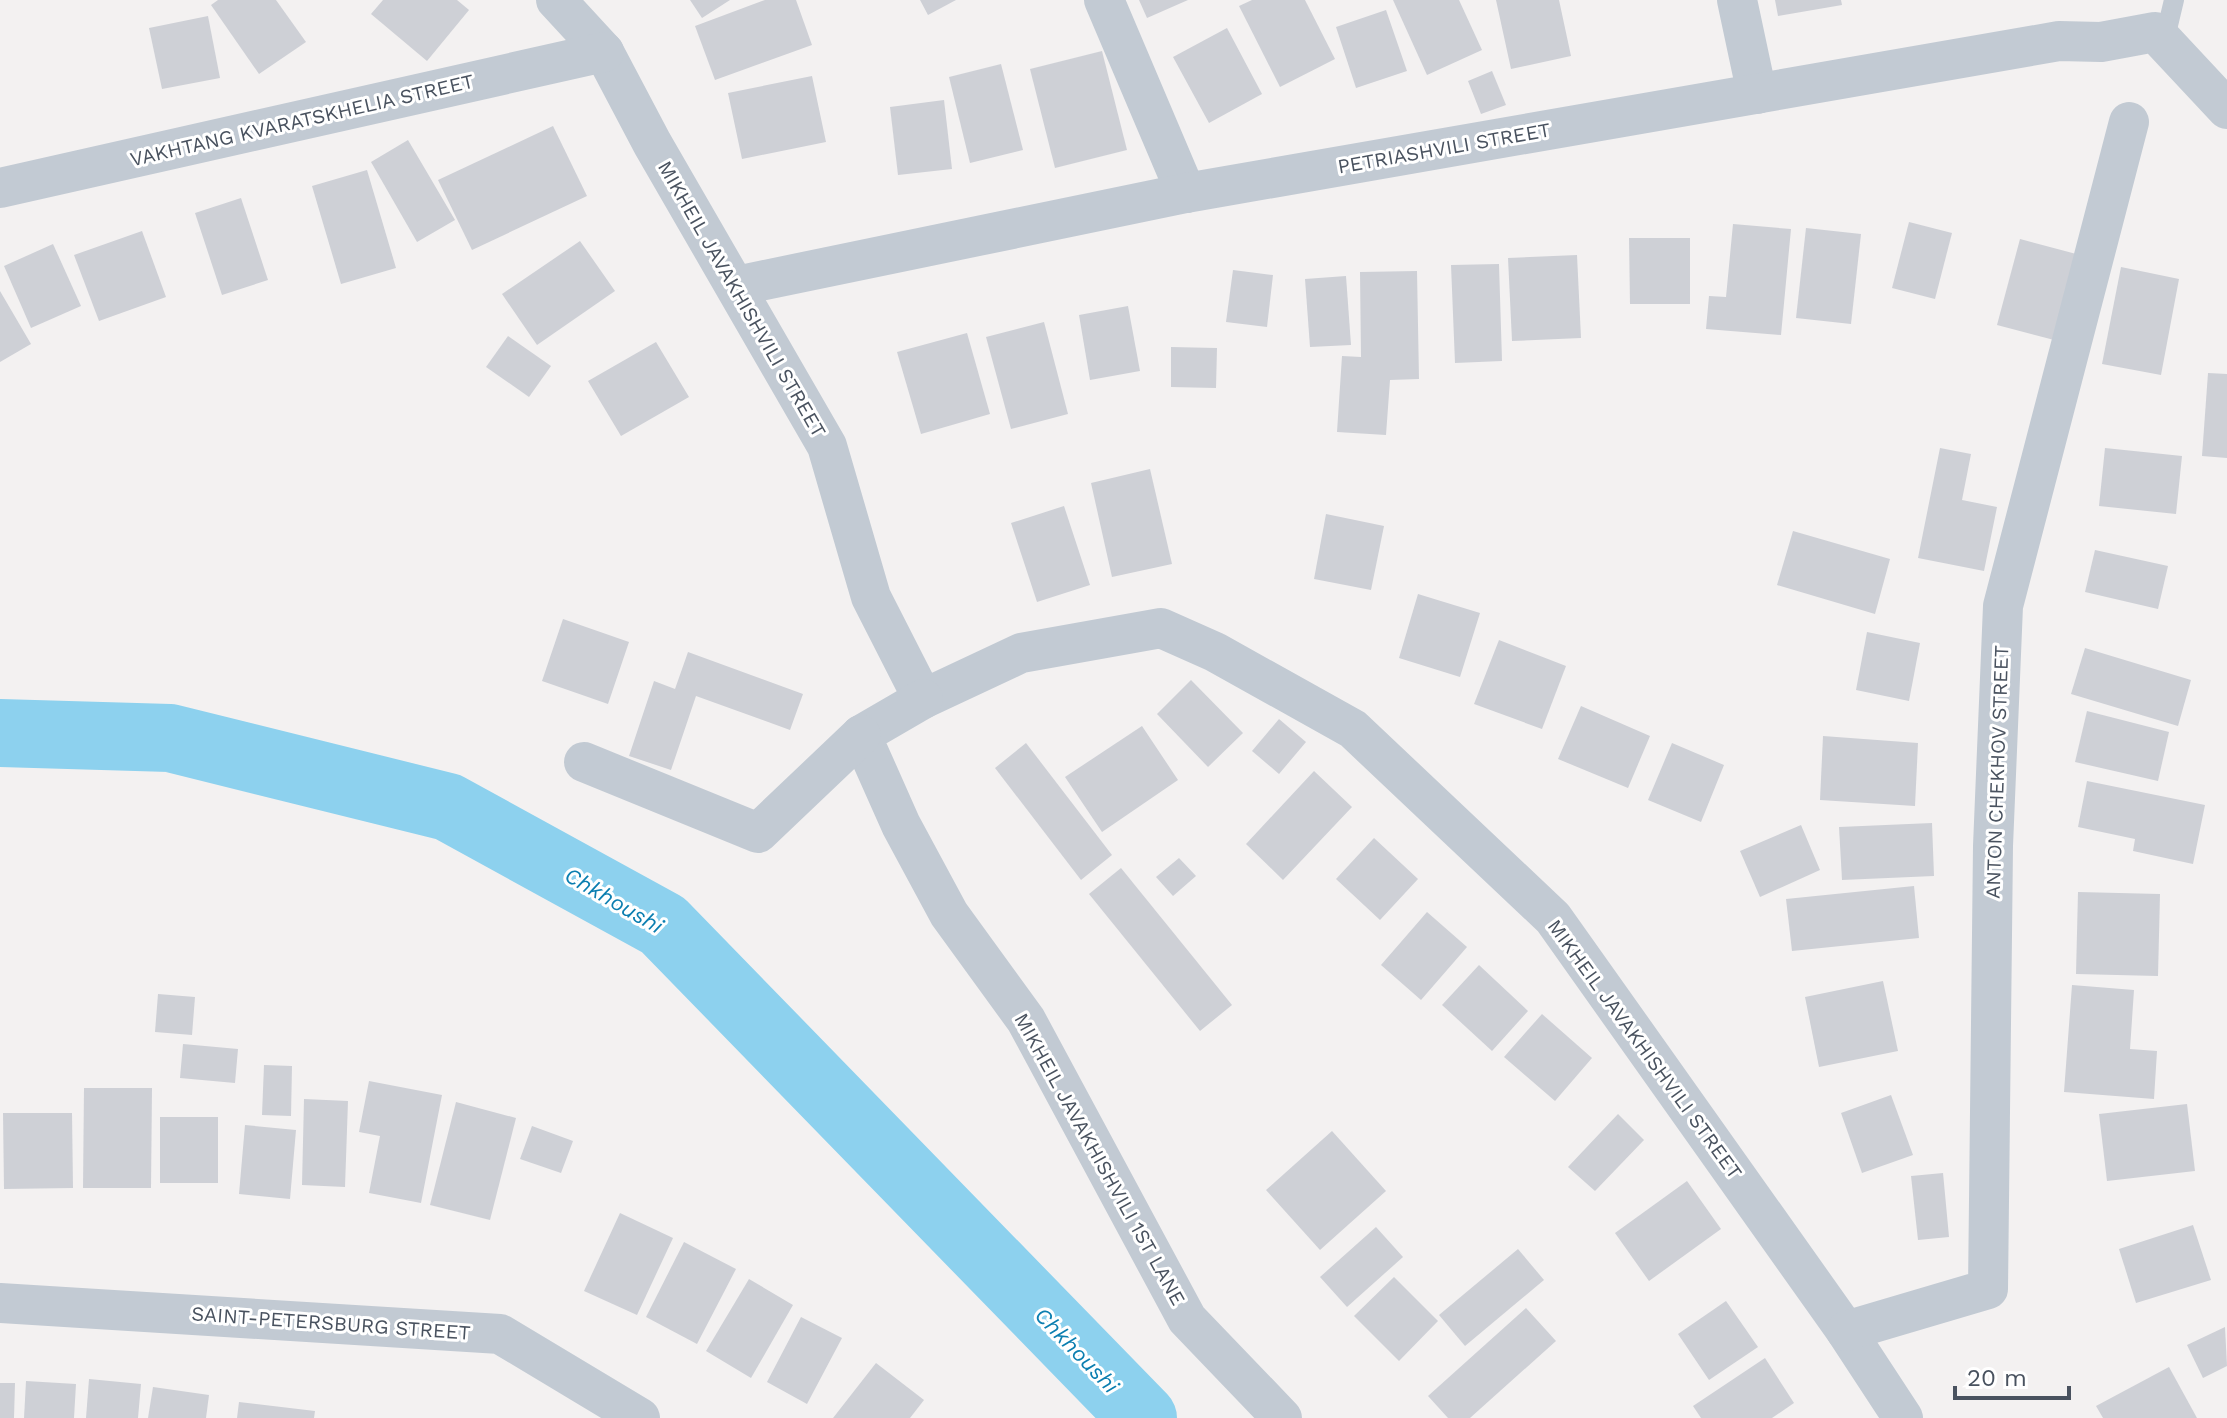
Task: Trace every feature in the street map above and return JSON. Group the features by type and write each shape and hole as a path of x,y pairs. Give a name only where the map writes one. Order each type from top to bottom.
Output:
{"street":[{"name":"MIKHEIL JAVAKHISHVILI STREET","path":"556,0 604,52 652,143 827,446 871,597 923,699 1021,653 1161,628 1215,652 1353,729 1553,918 1846,1331 1903,1418"},
{"path":"1104,0 1186,193"},
{"path":"1737,0 1757,94"},
{"path":"2164,25 2227,109"},
{"name":"PETRIASHVILI STREET","path":"736,286 1186,193 2059,41 2101,42 2164,25"},
{"name":"VAKHTANG KVARATSKHELIA STREET","path":"0,188 604,52"},
{"name":"ANTON CHEKHOV STREET","path":"1846,1331 1988,1289 1993,846 2003,606 2129,122"},
{"path":"584,762 758,833 861,735 923,699"},
{"name":"MIKHEIL JAVAKHISHVILI 1ST LANE","path":"861,735 901,825 949,914 1026,1020 1187,1319 1282,1418"},
{"name":"SAINT-PETERSBURG STREET","path":"0,1303 500,1334 640,1418"}],"building":[{"path":"218,0 276,0 306,42 259,74 211,5"},
{"path":"383,0 457,0 469,10 427,61 371,14"},
{"path":"690,0 730,0 702,18"},
{"path":"765,0 796,0 812,45 715,80 695,26"},
{"path":"920,0 956,0 928,15"},
{"path":"1139,0 1188,0 1147,18"},
{"path":"1252,0 1305,0 1335,59 1280,87 1239,6"},
{"path":"1393,0 1459,0 1482,50 1427,75"},
{"path":"1496,0 1559,0 1571,56 1511,69"},
{"path":"1775,0 1841,0 1842,5 1778,16"},
{"path":"1386,10 1407,71 1356,88 1336,27"},
{"path":"208,16 220,78 162,89 149,28"},
{"path":"1227,28 1262,94 1209,123 1173,57"},
{"path":"1102,51 1127,150 1055,168 1030,69"},
{"path":"1001,64 1023,150 970,163 949,77"},
{"path":"1492,71 1506,105 1481,114 1468,81"},
{"path":"812,76 826,142 742,159 728,93"},
{"path":"944,100 952,169 898,175 890,107"},
{"path":"553,126 587,196 472,250 438,180"},
{"path":"408,140 455,220 417,242 371,162"},
{"path":"367,170 396,268 341,284 312,186"},
{"path":"241,198 268,280 222,295 195,213"},
{"path":"1909,222 1952,233 1935,299 1892,288"},
{"path":"1733,224 1791,229 1781,335 1706,329 1709,296 1726,297"},
{"path":"1806,228 1861,234 1851,324 1796,318"},
{"path":"142,231 166,297 99,321 74,255"},
{"path":"1629,238 1690,238 1690,304 1630,304"},
{"path":"2020,239 2080,255 2058,341 1997,325"},
{"path":"580,241 615,291 537,345 502,294"},
{"path":"53,244 81,306 31,328 4,266"},
{"path":"1577,255 1581,338 1512,341 1508,258"},
{"path":"1499,264 1502,361 1455,363 1451,265"},
{"path":"2121,267 2179,279 2161,375 2102,364"},
{"path":"1233,270 1273,275 1267,327 1226,322"},
{"path":"1417,271 1419,379 1390,380 1386,435 1337,432 1342,356 1361,357 1360,272"},
{"path":"1346,276 1351,345 1310,347 1305,279"},
{"path":"0,291 31,344 0,362"},
{"path":"1128,306 1140,371 1090,380 1079,315"},
{"path":"1044,322 1068,414 1011,429 986,337"},
{"path":"967,333 990,414 921,434 897,352"},
{"path":"508,336 551,366 529,397 486,367"},
{"path":"656,342 689,397 621,436 588,381"},
{"path":"1171,347 1217,348 1216,388 1171,387"},
{"path":"2208,373 2227,374 2227,458 2202,456"},
{"path":"1940,448 1971,454 1962,500 1997,507 1984,571 1918,558"},
{"path":"2105,448 2182,456 2176,514 2099,506"},
{"path":"1150,469 1172,564 1112,577 1091,483"},
{"path":"1064,506 1090,585 1037,602 1011,523"},
{"path":"1326,514 1384,526 1371,590 1314,579"},
{"path":"1793,531 1890,559 1875,614 1777,585"},
{"path":"2095,550 2168,566 2158,609 2085,592"},
{"path":"1418,594 1480,613 1460,677 1399,658"},
{"path":"563,619 629,642 608,704 542,681"},
{"path":"1867,632 1920,643 1909,701 1856,690"},
{"path":"1499,640 1566,666 1542,729 1474,704"},
{"path":"2085,648 2191,680 2178,726 2071,694"},
{"path":"688,652 803,694 790,730 696,696 671,770 629,756 654,681 675,689"},
{"path":"1191,680 1243,733 1208,767 1157,714"},
{"path":"1581,706 1650,736 1628,788 1558,759"},
{"path":"2087,711 2169,732 2158,781 2075,762"},
{"path":"1279,719 1306,742 1279,774 1252,751"},
{"path":"1142,726 1178,780 1102,832 1065,777"},
{"path":"1823,736 1918,743 1915,806 1820,800"},
{"path":"1026,743 1112,855 1081,880 995,768"},
{"path":"1672,743 1724,765 1701,822 1648,800"},
{"path":"1314,771 1352,807 1283,880 1246,844"},
{"path":"2087,781 2205,805 2193,864 2133,851 2135,839 2078,827"},
{"path":"1932,823 1934,876 1842,880 1839,827"},
{"path":"1801,825 1820,870 1760,897 1740,851"},
{"path":"1374,838 1418,879 1380,920 1336,879"},
{"path":"1179,858 1196,876 1173,896 1156,877"},
{"path":"1121,868 1232,1005 1200,1031 1089,894"},
{"path":"1914,886 1919,938 1792,951 1786,899"},
{"path":"2078,892 2160,894 2158,976 2076,974"},
{"path":"1427,912 1467,947 1421,1000 1381,965"},
{"path":"1479,965 1528,1011 1492,1051 1442,1005"},
{"path":"1883,981 1898,1051 1819,1067 1805,997"},
{"path":"2072,985 2134,990 2130,1049 2157,1051 2154,1099 2064,1092"},
{"path":"158,994 195,997 192,1035 155,1032"},
{"path":"1542,1014 1592,1058 1555,1101 1504,1057"},
{"path":"183,1044 238,1049 235,1083 180,1078"},
{"path":"264,1065 292,1066 291,1116 262,1115"},
{"path":"369,1081 442,1095 421,1203 369,1193 380,1136 359,1132"},
{"path":"84,1088 152,1088 151,1188 83,1188"},
{"path":"1891,1095 1913,1155 1862,1173 1841,1113"},
{"path":"304,1099 348,1101 345,1187 302,1185"},
{"path":"456,1102 516,1118 490,1220 430,1205"},
{"path":"2187,1104 2195,1171 2107,1181 2099,1114"},
{"path":"3,1113 72,1113 73,1188 4,1189"},
{"path":"1618,1114 1644,1140 1595,1191 1568,1167"},
{"path":"160,1117 218,1117 218,1183 160,1183"},
{"path":"245,1125 296,1130 290,1199 239,1194"},
{"path":"532,1126 573,1141 561,1173 520,1159"},
{"path":"1332,1131 1386,1191 1320,1250 1266,1190"},
{"path":"1943,1173 1949,1237 1918,1240 1911,1176"},
{"path":"1687,1181 1721,1229 1649,1281 1615,1233"},
{"path":"620,1213 673,1238 637,1315 584,1291"},
{"path":"2193,1225 2211,1280 2136,1303 2119,1249"},
{"path":"1376,1227 1403,1257 1347,1307 1320,1277"},
{"path":"684,1242 736,1269 697,1344 646,1317"},
{"path":"1518,1249 1544,1280 1465,1346 1439,1315"},
{"path":"1394,1277 1438,1321 1399,1361 1354,1316"},
{"path":"749,1279 793,1305 751,1378 706,1351"},
{"path":"1726,1301 1758,1347 1709,1380 1678,1334"},
{"path":"1526,1308 1556,1341 1470,1418 1448,1418 1428,1396"},
{"path":"801,1317 842,1338 807,1404 767,1382"},
{"path":"2225,1327 2227,1366 2203,1378 2187,1345"},
{"path":"1765,1358 1794,1403 1772,1418 1701,1418 1693,1406"},
{"path":"876,1363 924,1400 910,1418 833,1418"},
{"path":"2169,1367 2197,1418 2103,1418 2096,1406"},
{"path":"89,1379 141,1384 138,1418 86,1418"},
{"path":"26,1381 76,1384 74,1418 24,1418"},
{"path":"0,1383 15,1383 14,1418 0,1418"},
{"path":"153,1387 209,1395 206,1418 148,1418"},
{"path":"239,1402 315,1411 314,1418 237,1418"}],"waterway":[{"name":"Chkhoushi","path":"0,733 170,738 448,807 663,925 1143,1418"}]}
